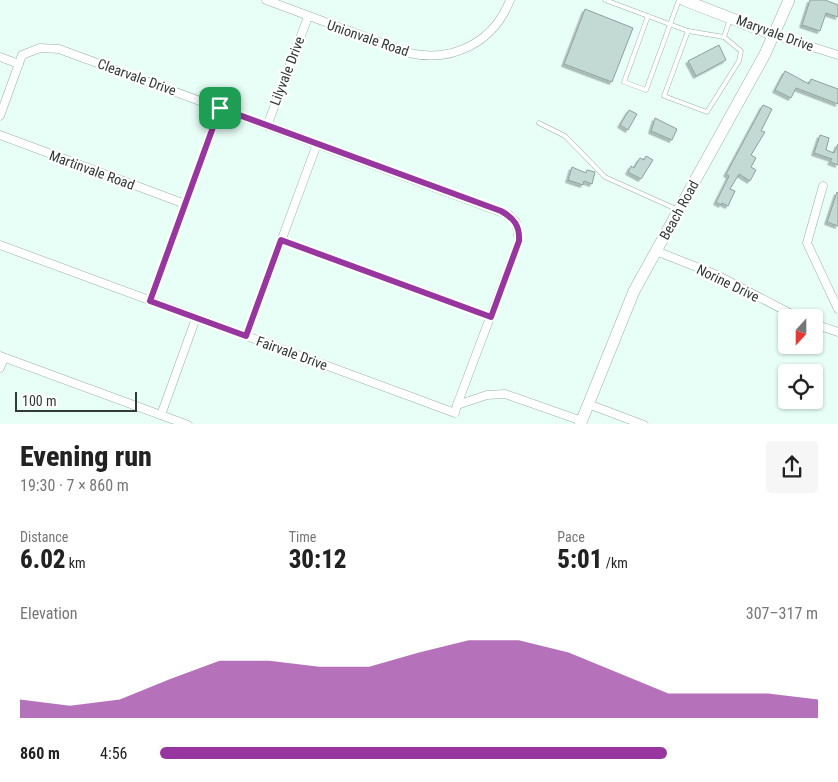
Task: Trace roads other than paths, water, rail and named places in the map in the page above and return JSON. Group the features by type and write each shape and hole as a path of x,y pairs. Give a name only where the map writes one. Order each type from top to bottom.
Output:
{"street":[{"name":"Unionvale Road","path":"266,0 409,53 444,56 466,49 482,40 502,17 510,0"},
{"name":"Maryvale Drive","path":"684,0 774,35 838,55"},
{"name":"Beach Road","path":"581,423 634,291 774,35 789,0"},
{"name":"Lilyvale Drive","path":"267,126 308,17"},
{"name":"Clearvale Drive","path":"19,64 22,55 32,50 50,47 59,49 512,217 519,230 519,241 458,405"},
{"path":"0,57 19,64 0,116"},
{"path":"150,301 220,108"},
{"name":"Martinvale Road","path":"0,136 185,204"},
{"path":"246,336 317,144"},
{"path":"823,186 807,243 838,309"},
{"path":"281,240 491,317"},
{"name":"Fairvale Drive","path":"0,245 455,413 458,405 487,395 505,394 581,423"},
{"name":"Norine Drive","path":"656,251 717,275 782,309"},
{"path":"161,415 196,318"},
{"path":"823,327 838,332"},
{"path":"0,368 2,357 188,424"},
{"path":"588,404 644,424"}],"lane":[{"path":"605,0 688,31 724,37 740,51 739,61 706,112 664,96 688,31"},
{"path":"648,16 624,82 646,90 679,0"},
{"path":"724,37 731,17"},
{"path":"540,123 565,136 605,177 654,197 678,210"}]}
